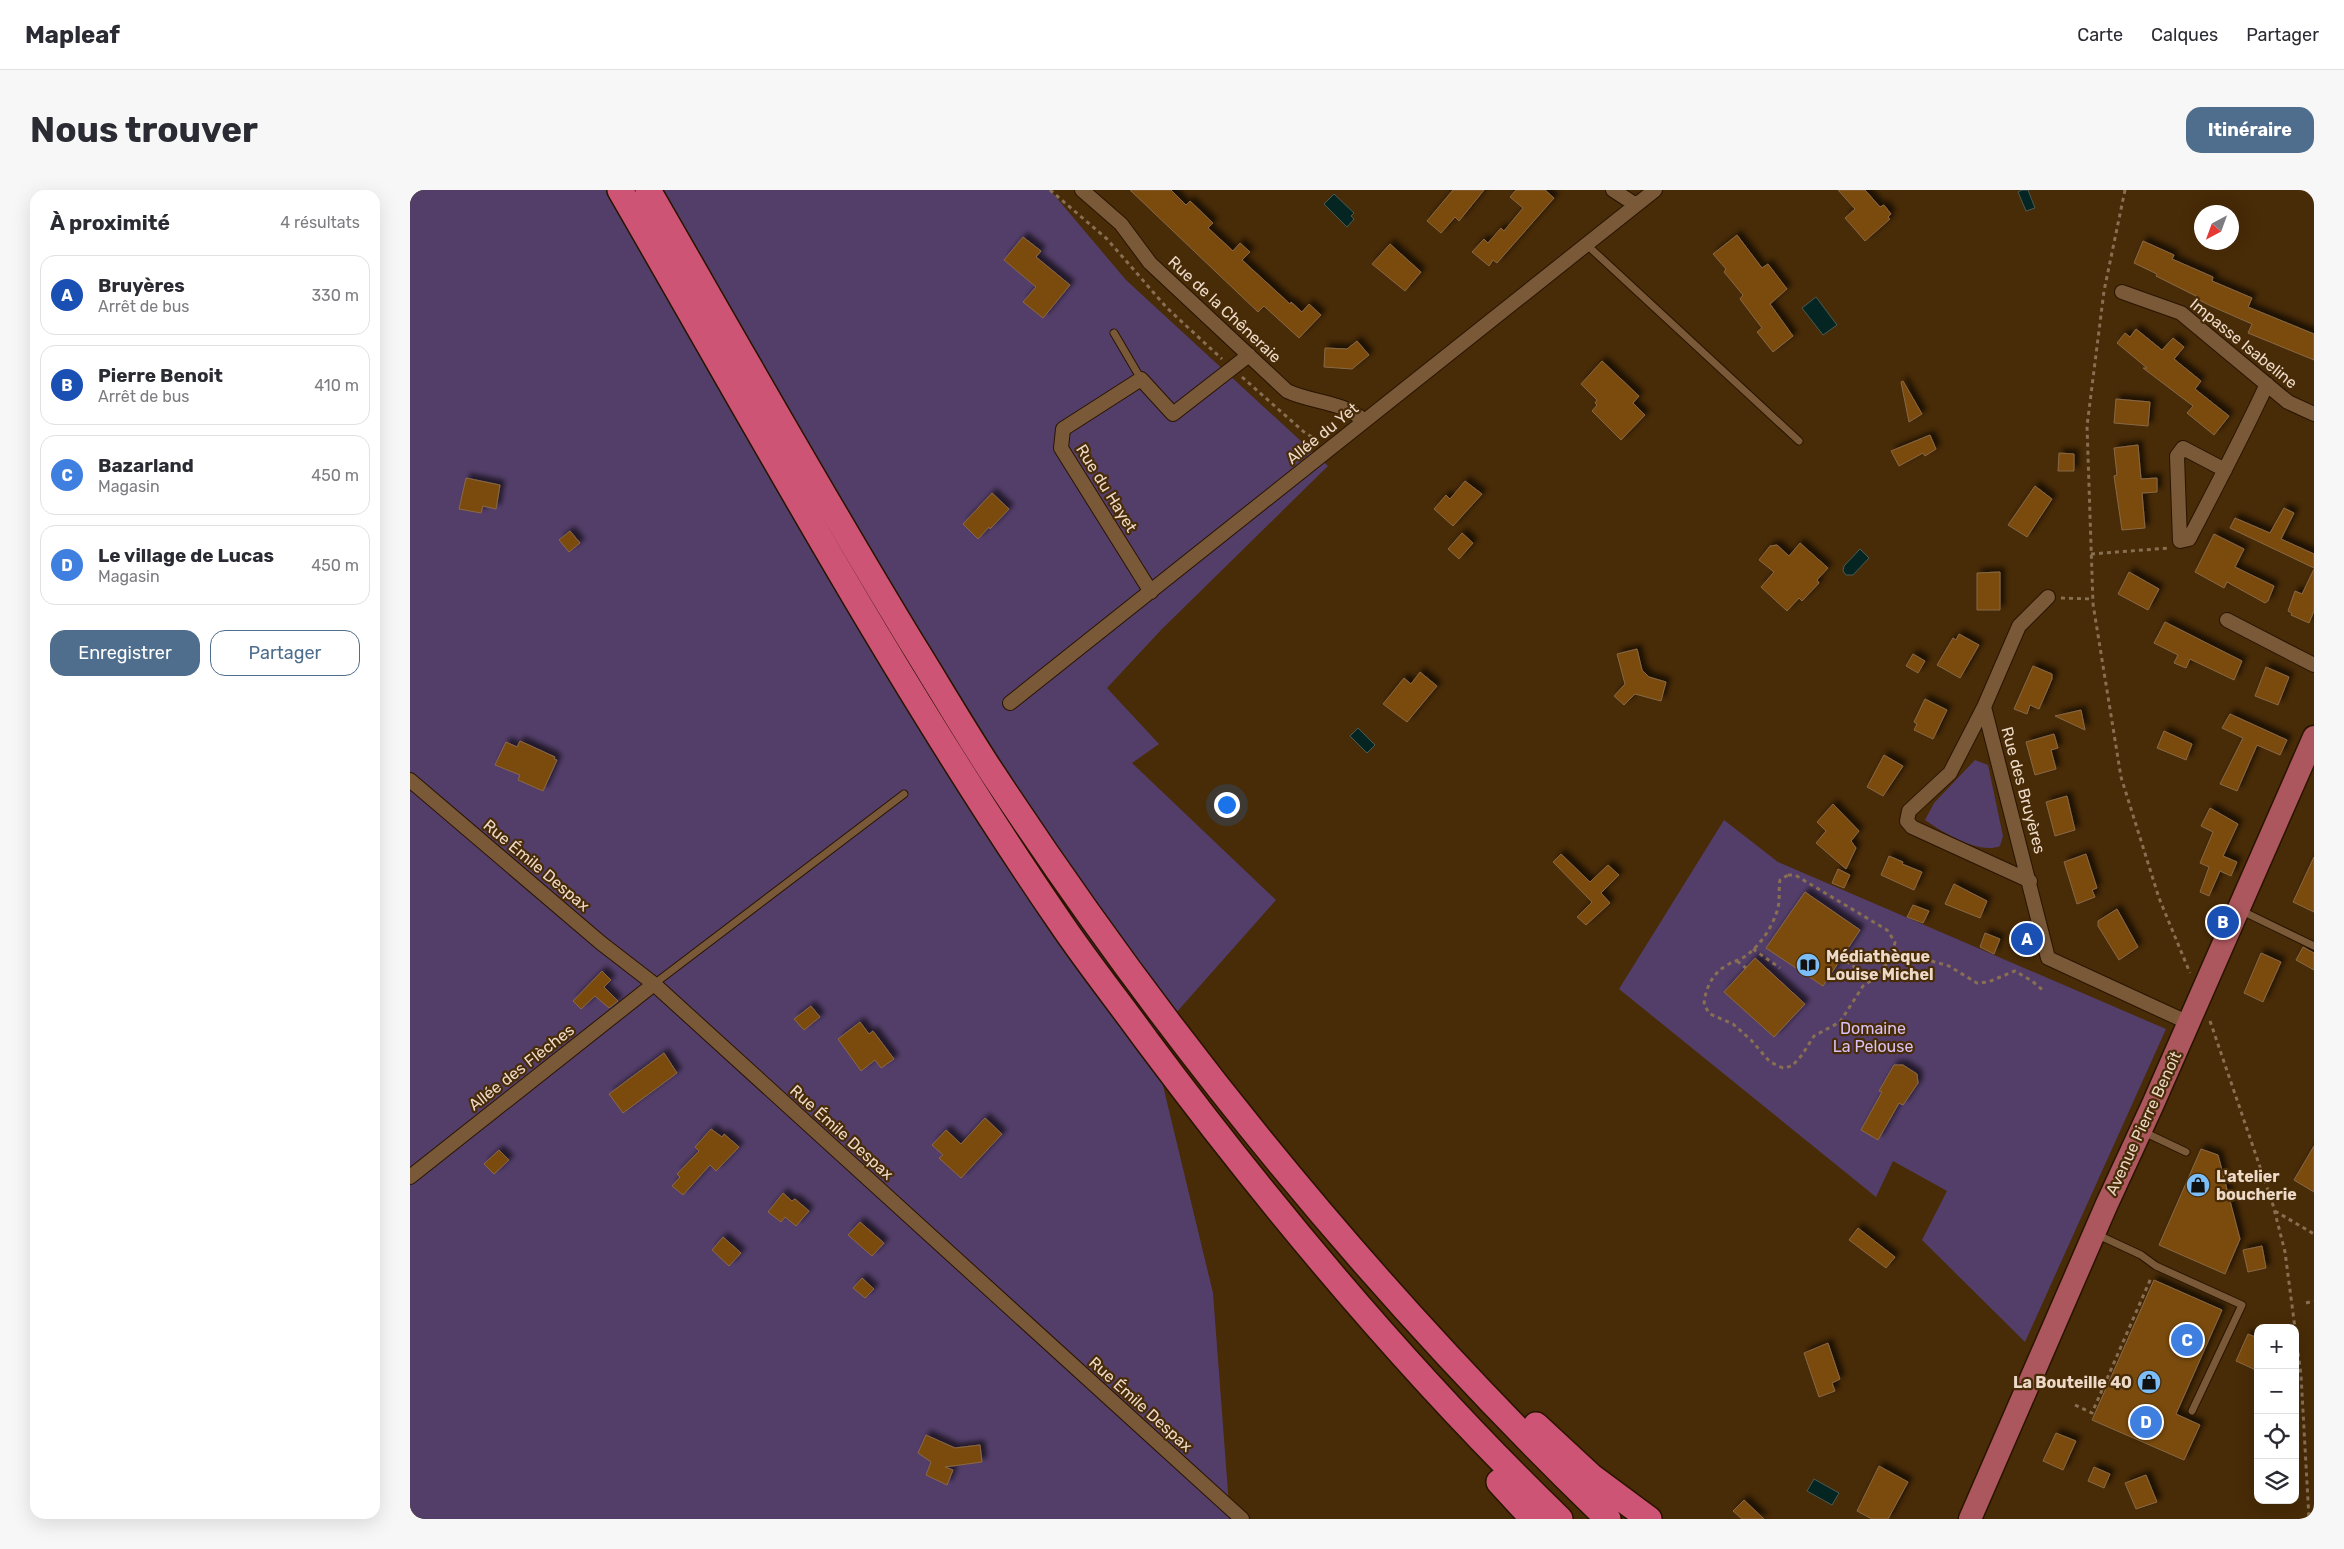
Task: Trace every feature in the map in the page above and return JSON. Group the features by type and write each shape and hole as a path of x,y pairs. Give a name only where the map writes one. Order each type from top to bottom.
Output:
{"highway":[{"path":"620,190 840,572 921,707 1061,924 1273,1206 1456,1415 1560,1519"},
{"path":"648,190 852,546 992,772 1087,910 1237,1111 1326,1217 1490,1400 1608,1519"},
{"path":"1330,1272 1399,1372 1533,1519"},
{"path":"1412,1315 1591,1476 1648,1519"}],"main road":[{"name":"Avenue Pierre Benoît","path":"1970,1516 2094,1233 2141,1131 2199,1022 2239,910 2313,744"}],"street":[{"name":"Rue de la Chêneraie","path":"1082,190 1121,224 1150,263 1287,391 1302,399 1331,404 1356,413 1364,421"},
{"path":"1614,190 1636,205"},
{"name":"Allée du Yet","path":"1010,703 1655,190"},
{"name":"Impasse Isabeline","path":"2122,292 2181,313 2288,402 2314,414"},
{"path":"1141,379 1173,414 1248,355"},
{"name":"Rue du Hayet","path":"1141,379 1062,428 1061,448 1151,592"},
{"path":"2225,470 2183,448 2177,456 2180,541 2189,538 2225,470 2267,384"},
{"name":"Rue des Bruyères","path":"2030,881 1912,827 1907,821 1909,811 1950,773 1984,707 2019,626 2048,598"},
{"path":"2226,620 2314,665"},
{"name":"Rue des Bruyères","path":"1984,707 2030,881 2048,958 2199,1022"},
{"name":"Rue Émile Despax","path":"410,780 601,943 654,984 1242,1519"},
{"name":"Allée des Flèches","path":"410,1177 654,984"}],"lane":[{"path":"1587,246 1799,441"},
{"path":"1114,333 1141,379"},
{"path":"654,984 904,794"},
{"path":"2239,910 2314,946"},
{"path":"2141,1131 2186,1152"},
{"path":"2094,1233 2141,1255 2156,1266 2242,1305 2192,1411"}],"path":[{"path":"1050,190 1108,239 1167,308 1304,432 1320,442 1328,444 1338,442"},
{"path":"2125,190 2104,291 2087,426 2093,598 2122,777 2159,898 2191,976"},
{"path":"2091,554 2170,548 2180,541"},
{"path":"2048,598 2093,598"},
{"path":"1788,875 1795,875 1887,930 1895,942 1892,955 1878,976 1863,986 1840,1022 1814,1036 1802,1056 1792,1066 1783,1068 1770,1062 1751,1040 1732,1024 1710,1014 1704,1005 1705,994 1712,979 1727,965 1746,956 1761,941 1776,914 1780,898 1778,891 1780,880 1788,875"},
{"path":"1753,949 1780,968"},
{"path":"1892,955 1920,958 1949,966 1978,983 1988,982 2014,972 2032,981 2045,992"},
{"path":"1736,961 1746,968"},
{"path":"1846,962 1867,976 1890,976"},
{"path":"2199,1022 2274,1210 2285,1252 2294,1324"},
{"path":"2274,1210 2314,1234"},
{"path":"2075,1405 2092,1413 2131,1328 2151,1278"},
{"path":"2306,1303 2314,1301"},
{"path":"2299,1355 2302,1375 2309,1519"}],"green space":[{"path":"410,190 1050,190 1126,280 1328,466 1161,630 1107,688 1159,744 1132,763 1276,900 1152,1040 1213,1293 1230,1519 410,1519"},
{"path":"1975,760 1988,765 2003,836 2000,846 1991,848 1972,845 1951,836 1925,820 1934,803"},
{"name":"Domaine La Pelouse","path":"1724,820 1778,862 2166,1029 2025,1342 1922,1240 1947,1191 1893,1161 1876,1197 1619,989"}],"water":[{"path":"2028,190 2035,208 2026,211 2018,192"},
{"path":"1334,194 1354,213 1351,216 1354,219 1347,227 1324,204"},
{"path":"1816,297 1837,325 1823,335 1802,308"},
{"path":"1860,549 1869,558 1853,575 1846,575 1843,571 1844,566"},
{"path":"1358,728 1375,745 1367,753 1350,736"},
{"path":"1814,1479 1839,1493 1832,1505 1807,1491"}],"building":[{"path":"1130,190 1171,190 1186,205 1190,201 1213,223 1208,228 1233,251 1240,243 1250,252 1242,260 1290,304 1291,302 1302,312 1309,304 1321,315 1299,338 1264,306 1258,312"},
{"path":"1453,190 1484,190 1459,221 1455,217 1441,233 1427,221"},
{"path":"1516,190 1545,190 1554,198 1497,263 1493,260 1489,266 1472,252 1484,239 1488,243 1501,228 1504,231 1523,208 1510,197"},
{"path":"1838,190 1865,190 1880,207 1884,205 1891,214 1888,217 1890,219 1865,241 1845,218 1855,209"},
{"path":"1737,235 1762,268 1768,264 1787,289 1770,304 1793,336 1773,352 1757,332 1762,328 1740,299 1743,295 1724,272 1726,269 1713,254"},
{"path":"1023,237 1041,251 1036,257 1070,285 1043,318 1023,302 1036,287 1004,260"},
{"path":"2143,241 2174,255 2172,259 2213,277 2212,281 2252,298 2248,307 2314,334 2314,360 2248,333 2252,324 2195,298 2196,296 2134,263"},
{"path":"1390,244 1421,272 1405,291 1372,264"},
{"path":"2136,329 2162,350 2173,338 2184,347 2174,359 2201,381 2195,389 2229,416 2214,435 2187,413 2193,406 2143,368 2147,368 2117,343 2125,333 2130,337"},
{"path":"1357,341 1369,355 1352,369 1324,367 1325,348 1347,349"},
{"path":"1602,361 1639,396 1633,403 1645,415 1621,440 1592,411 1597,405 1595,403 1597,400 1581,384"},
{"path":"1903,381 1922,414 1909,422 1901,382"},
{"path":"2116,399 2150,402 2148,426 2114,423"},
{"path":"1930,435 1936,449 1925,456 1923,453 1899,466 1891,451"},
{"path":"2138,445 2141,479 2157,478 2157,492 2142,493 2145,528 2122,530 2114,476 2117,475 2114,448"},
{"path":"2059,453 2074,454 2074,471 2058,471"},
{"path":"466,478 500,485 496,509 483,506 481,513 459,509"},
{"path":"1465,481 1482,494 1453,526 1434,509 1446,495 1450,499"},
{"path":"2035,486 2052,499 2027,537 2008,525"},
{"path":"992,493 1009,509 978,539 963,524"},
{"path":"2284,508 2294,513 2281,539 2314,554 2314,568 2230,528 2235,518 2270,533"},
{"path":"570,531 580,543 569,552 559,540"},
{"path":"1462,533 1473,543 1459,559 1448,549"},
{"path":"2214,534 2244,549 2235,567 2274,586 2268,601 2265,603 2227,582 2224,588 2195,572"},
{"path":"1800,543 1828,568 1817,580 1819,583 1802,601 1799,598 1787,611 1761,587 1774,572 1759,560 1770,546 1777,545 1789,556"},
{"path":"2314,569 2314,611 2309,623 2291,615 2292,613 2288,611 2295,591 2302,594"},
{"path":"2000,572 2000,610 1977,610 1977,573"},
{"path":"2129,572 2159,589 2148,610 2118,594"},
{"path":"2165,622 2242,661 2234,680 2190,659 2186,668 2174,663 2178,655 2154,643"},
{"path":"1959,634 1979,645 1960,678 1937,665 1953,638 1956,640"},
{"path":"1637,649 1642,670 1649,677 1666,682 1661,701 1635,694 1624,705 1614,696 1625,684 1617,654"},
{"path":"1913,654 1925,661 1918,673 1906,666"},
{"path":"2033,666 2052,674 2052,679 2039,709 2030,705 2027,714 2014,709"},
{"path":"2266,667 2289,677 2278,705 2255,696"},
{"path":"1420,672 1437,686 1407,722 1383,704 1404,678 1411,684"},
{"path":"1925,699 1947,710 1933,739 1914,730 1917,724 1914,722"},
{"path":"2081,710 2085,730 2055,716"},
{"path":"2230,714 2287,740 2280,755 2257,745 2237,791 2220,784 2243,738 2222,728"},
{"path":"2164,731 2192,744 2186,760 2157,748"},
{"path":"2054,734 2058,748 2051,750 2056,769 2035,775 2026,742"},
{"path":"520,741 555,757 554,759 557,760 543,791 518,780 520,775 495,765 506,742 517,747"},
{"path":"1884,755 1903,766 1883,796 1867,787"},
{"path":"2067,796 2075,830 2055,836 2046,802"},
{"path":"1833,804 1859,831 1851,841 1856,848 1846,869 1816,843 1826,831 1817,822"},
{"path":"2210,808 2238,824 2223,856 2237,862 2231,876 2220,871 2209,896 2200,892 2209,867 2200,863 2213,832 2201,826"},
{"path":"1561,854 1590,882 1608,865 1619,875 1601,893 1610,903 1586,925 1577,917 1592,902 1553,862"},
{"path":"2086,854 2097,888 2092,890 2095,897 2077,904 2064,862"},
{"path":"1889,856 1903,862 1902,864 1922,872 1914,890 1881,875"},
{"path":"2314,857 2314,912 2293,902"},
{"path":"1838,869 1850,875 1844,888 1832,883"},
{"path":"1954,884 1987,901 1980,918 1945,904"},
{"path":"1805,892 1860,930 1823,986 1766,948"},
{"path":"1913,905 1929,911 1923,923 1907,917"},
{"path":"2117,909 2138,947 2119,960 2098,926 2098,921"},
{"path":"1985,933 2000,939 1994,954 1980,947"},
{"path":"2303,947 2314,953 2314,970 2296,960"},
{"path":"2261,953 2281,962 2263,1002 2244,993"},
{"path":"1755,958 1805,1004 1774,1037 1724,992"},
{"path":"602,971 611,980 604,987 618,1001 609,1008 595,996 581,1009 573,1001"},
{"path":"811,1006 820,1017 804,1030 794,1019"},
{"path":"860,1022 869,1034 873,1031 894,1059 881,1068 875,1060 861,1071 838,1039"},
{"path":"664,1053 677,1073 623,1113 609,1094"},
{"path":"1894,1065 1903,1065 1917,1074 1918,1083 1903,1105 1899,1103 1878,1140 1861,1130 1882,1092 1879,1091"},
{"path":"985,1118 1002,1134 961,1178 939,1158 943,1155 932,1145 946,1130 961,1144"},
{"path":"711,1129 722,1137 724,1134 739,1147 716,1171 710,1165 683,1195 672,1186 680,1177 677,1174 699,1151 695,1147"},
{"path":"2314,1146 2314,1192 2294,1180"},
{"path":"2201,1149 2218,1155 2240,1239 2225,1274 2159,1245"},
{"path":"499,1150 509,1160 494,1174 484,1164"},
{"path":"783,1193 792,1201 795,1199 809,1211 796,1226 785,1217 781,1222 768,1212"},
{"path":"860,1222 884,1243 872,1256 848,1235"},
{"path":"1858,1228 1895,1257 1886,1268 1849,1240"},
{"path":"723,1237 741,1253 729,1266 712,1250"},
{"path":"2262,1246 2266,1268 2248,1272 2243,1250"},
{"path":"862,1278 874,1289 865,1298 853,1288"},
{"path":"2154,1280 2222,1310 2176,1414 2200,1425 2184,1460 2092,1420"},
{"path":"2248,1334 2254,1336 2254,1369 2236,1361"},
{"path":"1828,1343 1840,1379 1832,1383 1835,1391 1819,1397 1804,1353"},
{"path":"2056,1433 2076,1441 2063,1470 2043,1461"},
{"path":"926,1435 955,1448 980,1445 982,1462 945,1467 953,1470 947,1485 926,1475 931,1462 918,1453"},
{"path":"1879,1466 1908,1482 1888,1519 1872,1519 1857,1511"},
{"path":"2094,1467 2110,1474 2104,1488 2088,1481"},
{"path":"2146,1475 2157,1502 2136,1509 2125,1483"},
{"path":"1744,1500 1764,1519 1742,1519 1733,1511"}],"place":[{"name":"Pierre Benoit","path":"2223,922"},
{"name":"Bruyères","path":"2027,939"},
{"name":"Médiathèque Louise Michel","path":"1808,965"},
{"name":"L'atelier boucherie","path":"2198,1185"},
{"name":"Bazarland","path":"2187,1340"},
{"name":"La Bouteille 40","path":"2149,1382"},
{"name":"Le village de Lucas","path":"2146,1422"}]}
